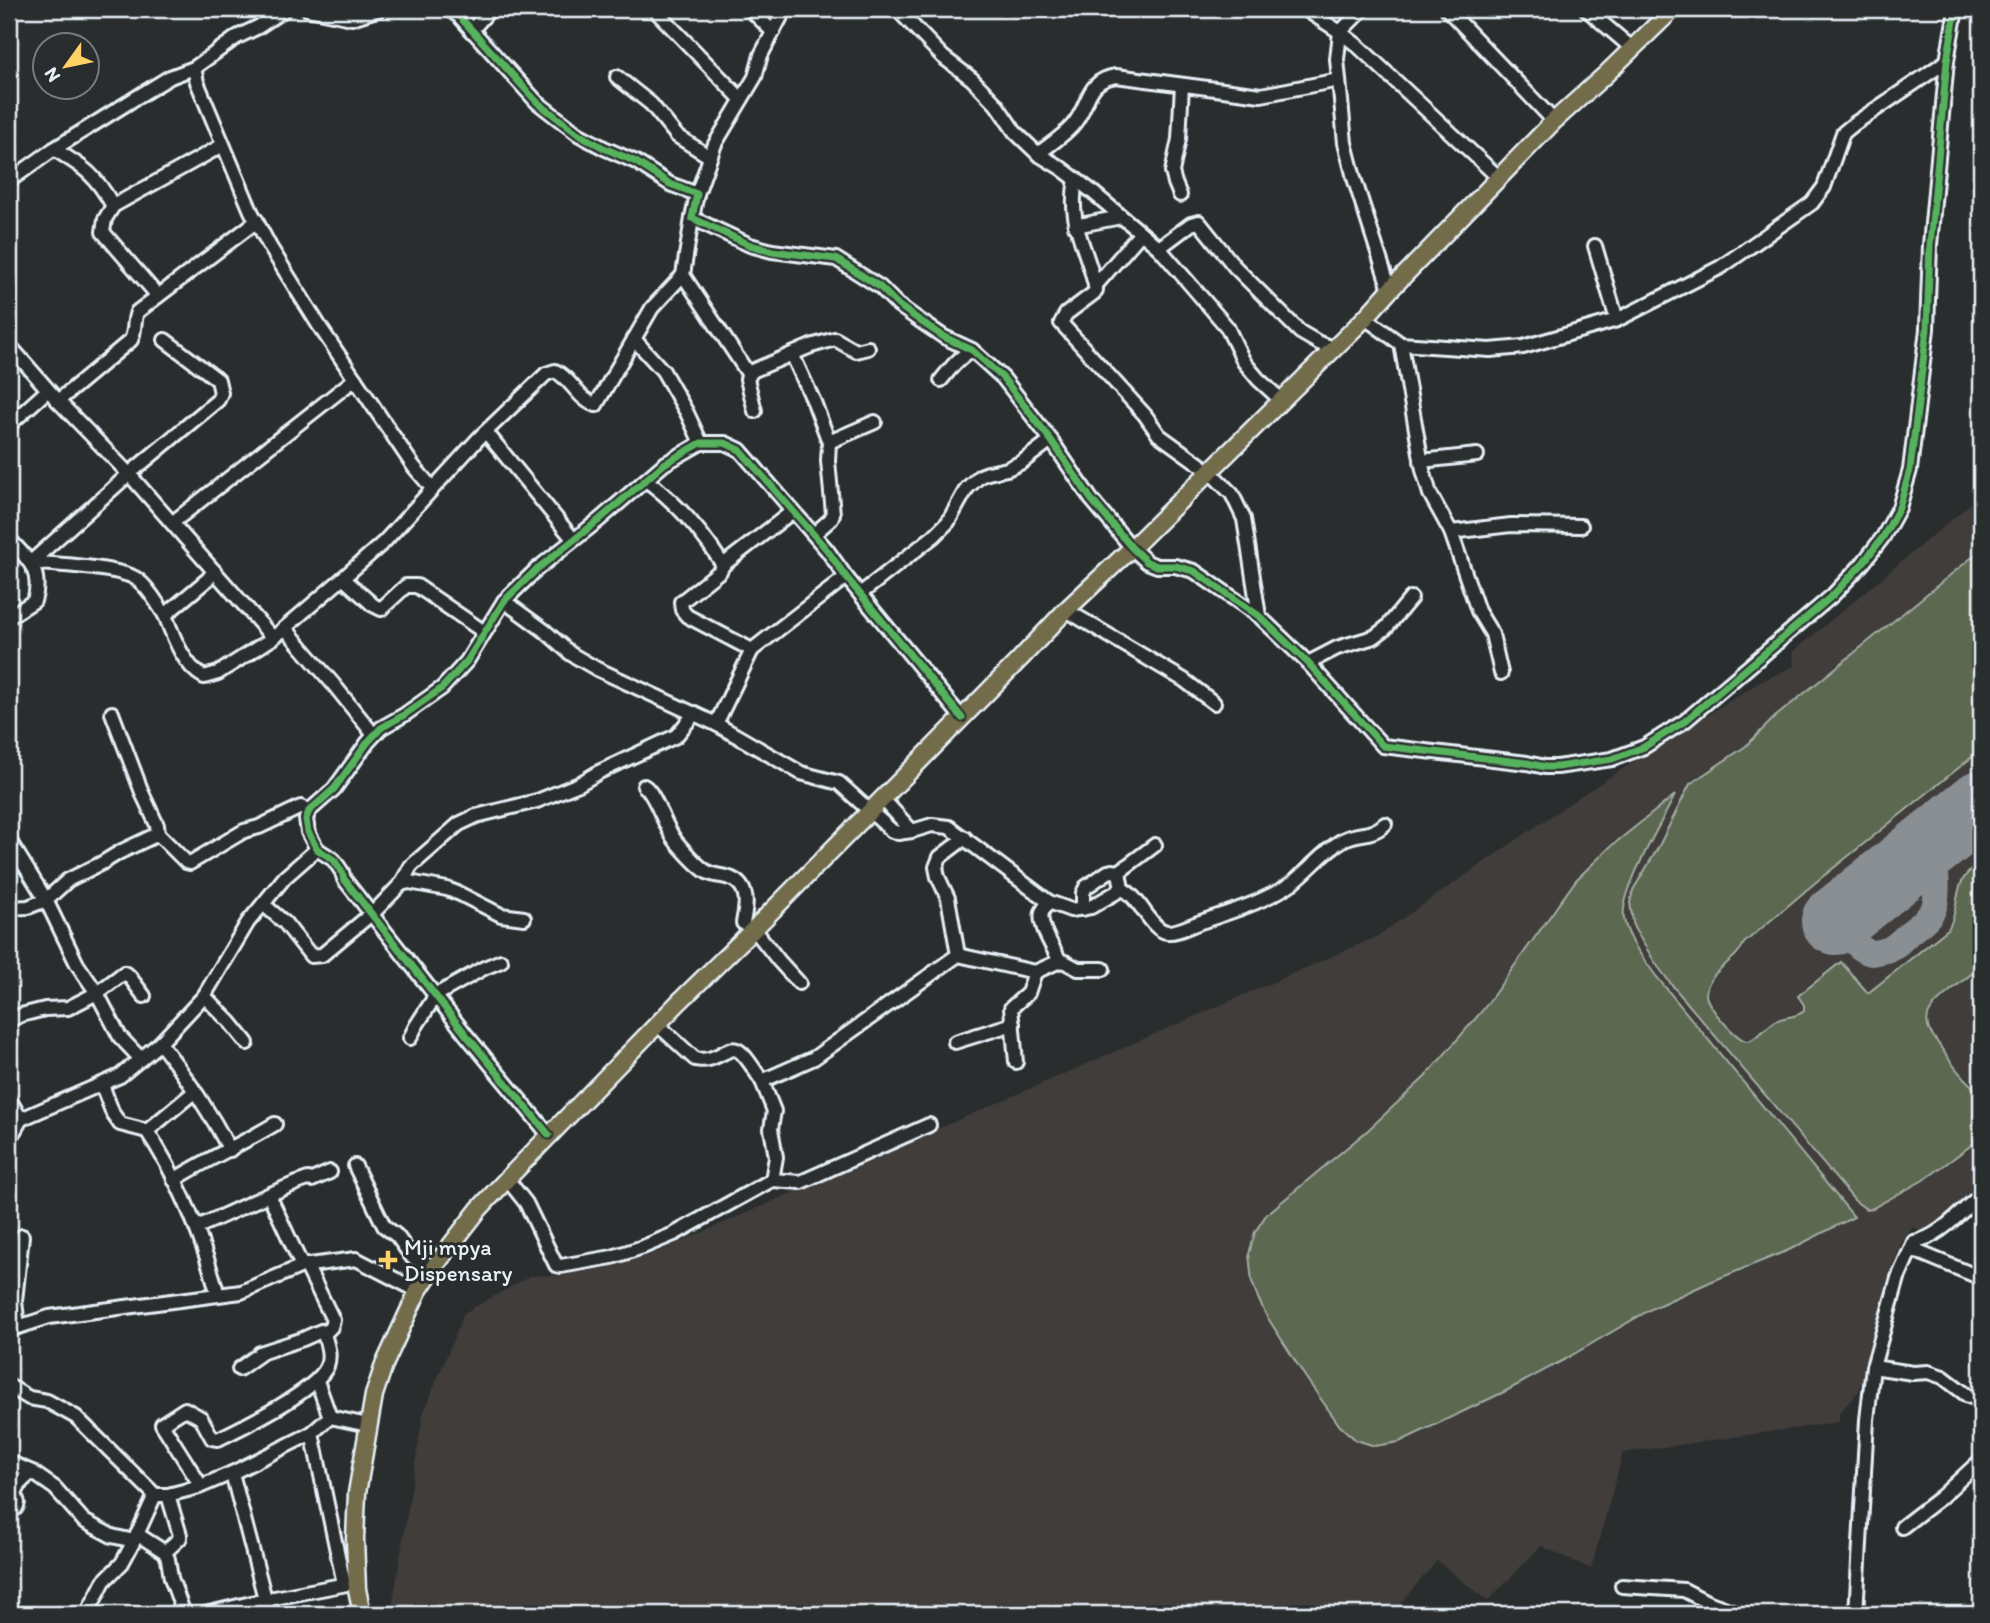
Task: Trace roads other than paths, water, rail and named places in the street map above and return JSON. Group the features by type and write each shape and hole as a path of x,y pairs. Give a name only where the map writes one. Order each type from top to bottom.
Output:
{"main road":[{"path":"362,1614 350,1583 357,1493 374,1395 384,1365 418,1291 480,1209 657,1024 754,929 1066,610 1365,318 1554,121 1673,9"}],"street":[{"path":"9,181 54,149 170,77 194,68 237,37 285,9"},
{"path":"308,9 352,18 380,9"},
{"path":"449,9 459,16 537,102 579,134 636,162 670,184 697,194"},
{"path":"471,31 490,9"},
{"path":"654,9 741,99"},
{"path":"750,9 773,32"},
{"path":"31,562 118,572 137,579 165,615 195,673 204,677 218,673 273,638 343,579 384,542 486,432 546,374 555,371 563,374 590,403 596,405 652,308 683,275 697,194 710,157 755,77 761,55 785,9"},
{"path":"897,9 943,57 972,79 996,104 1015,132 1038,154 1076,179 1159,248 1227,327 1244,362 1281,400"},
{"path":"1305,9 1358,46 1498,177"},
{"path":"1363,9 1340,32 1338,59 1345,143 1390,290"},
{"path":"1447,9 1554,121"},
{"path":"1586,9 1633,48"},
{"path":"692,218 750,245 772,251 836,259 880,287 898,305 936,331 972,349 1003,379 1051,440 1091,499 1132,548 1147,562 1157,566 1175,566 1194,571 1259,615 1308,663 1383,746 1545,767 1612,759 1644,747 1685,720 1833,595 1883,537 1899,508 1910,470 1927,328 1930,245 1947,61 1956,9"},
{"path":"1365,318 1401,344 1490,350 1523,347 1617,320 1721,267 1812,203 1824,187 1843,133 1947,61"},
{"path":"194,68 197,82 257,221 320,327 414,467 432,488"},
{"path":"1038,154 1070,128 1083,113 1088,96 1096,83 1103,78 1116,76 1261,95 1339,80"},
{"path":"617,77 651,104 677,136 710,157"},
{"path":"1180,195 1172,172 1179,139 1182,85"},
{"path":"158,296 103,232 105,219 113,206 223,145"},
{"path":"54,149 88,170 113,206"},
{"path":"1076,179 1073,195 1075,226 1095,286 1094,293 1066,314 1061,323 1145,415 1159,435 1209,471 1231,494 1244,519 1259,615"},
{"path":"1075,226 1121,217"},
{"path":"58,401 131,340 135,332 134,320 137,312 257,221"},
{"path":"1159,248 1191,224 1199,222 1235,267 1300,332 1333,348"},
{"path":"1095,286 1141,233"},
{"path":"1595,246 1617,320"},
{"path":"683,275 748,375 755,411"},
{"path":"634,339 663,371 701,443"},
{"path":"748,375 811,346 835,339 856,351 868,348"},
{"path":"31,562 129,474 218,400 221,393 218,380 165,340"},
{"path":"1401,344 1421,461 1430,494 1451,532 1478,611 1492,634 1501,673"},
{"path":"9,345 58,401 129,474 273,638"},
{"path":"941,380 952,366 972,349"},
{"path":"792,354 829,442 832,514 831,519 814,534"},
{"path":"172,523 355,379"},
{"path":"9,425 48,390"},
{"path":"829,442 875,422"},
{"path":"486,432 573,540"},
{"path":"860,594 934,536 948,522 967,488 980,476 1022,462 1051,440"},
{"path":"549,1135 372,914 344,878 334,860 317,849 308,832 306,819 309,811 334,789 374,735 442,688 467,661 504,601 537,569 664,464 701,443 725,443 740,450 814,534 962,718"},
{"path":"1421,461 1477,455"},
{"path":"646,480 663,492 723,565"},
{"path":"752,650 687,616 682,611 681,602 720,571 723,565 793,512"},
{"path":"1451,532 1511,525 1581,526"},
{"path":"9,539 31,562 37,589 34,601 9,617"},
{"path":"165,615 208,579 214,570"},
{"path":"716,724 752,650 846,577"},
{"path":"343,579 381,609 406,586 417,586 484,632"},
{"path":"1308,663 1337,648 1374,637 1386,628 1410,598"},
{"path":"504,601 597,669 695,713 801,773 839,783 892,831 912,831 932,825 949,827 1049,902 1071,910 1091,907 1122,889"},
{"path":"1066,610 1184,680 1214,703"},
{"path":"285,628 374,735"},
{"path":"112,713 157,825 158,834 186,863 244,831 259,827 297,808 309,811"},
{"path":"263,904 285,923 311,956 322,956 372,914 401,884 411,866 460,824 475,816 537,801 579,784 676,736 695,713"},
{"path":"644,786 651,792 670,834 678,845 707,872 732,878 741,887 746,897 743,923 767,908 773,909"},
{"path":"883,798 912,831"},
{"path":"1119,872 1122,889 1135,898 1146,915 1161,930 1178,931 1266,898 1291,884 1342,840 1378,831 1385,824"},
{"path":"9,908 28,907 46,900 68,880 158,834"},
{"path":"958,956 948,898 936,867 940,858 965,838"},
{"path":"9,840 46,900 71,954 97,993 120,1037 141,1059"},
{"path":"1083,909 1083,893 1086,887 1108,872 1119,872 1155,845"},
{"path":"9,1140 21,1119 120,1076 160,1043 204,996 248,922 285,877 317,849"},
{"path":"401,884 409,882 446,889 501,915 524,918"},
{"path":"1049,902 1042,911 1042,920 1060,961"},
{"path":"754,929 799,983"},
{"path":"762,1081 814,1058 958,956 1035,972 1060,961 1078,969 1103,969"},
{"path":"410,1038 436,995 501,961"},
{"path":"1016,1062 1011,1009 1028,993 1035,972"},
{"path":"9,1021 45,1009 68,1008 97,993 124,973 144,996"},
{"path":"204,996 230,1021 247,1043"},
{"path":"657,1024 695,1059 703,1061 715,1058 730,1049 737,1049 762,1081 774,1111 771,1129 776,1157 772,1180"},
{"path":"955,1042 1013,1024"},
{"path":"160,1043 213,1119 230,1150"},
{"path":"102,1085 113,1114 120,1124 147,1130 159,1149 197,1227 218,1295"},
{"path":"147,1130 194,1092"},
{"path":"9,1099 21,1119"},
{"path":"174,1180 275,1124"},
{"path":"507,1179 526,1203 556,1265 561,1266 612,1257 643,1248 772,1180 801,1182 929,1125"},
{"path":"355,1166 384,1226 397,1236 412,1257 434,1267"},
{"path":"197,1227 284,1187 330,1172"},
{"path":"269,1195 333,1320 331,1327 324,1334"},
{"path":"1856,1614 1867,1420 1873,1367 1898,1278 1914,1242 1926,1240 1981,1195"},
{"path":"22,1236 13,1329 49,1317 242,1292 304,1265 356,1259 418,1291"},
{"path":"1911,1249 1981,1278"},
{"path":"239,1369 260,1353 321,1331 324,1334"},
{"path":"201,1486 163,1427 164,1421 185,1409 191,1410 201,1418 212,1438 218,1439 260,1418 317,1381 327,1368 329,1358 324,1334"},
{"path":"1873,1367 1913,1373 1928,1372 1943,1377 1961,1392 1981,1400"},
{"path":"317,1381 330,1417"},
{"path":"9,1386 29,1398 47,1401 76,1417 161,1495 180,1535 165,1552"},
{"path":"330,1417 368,1425"},
{"path":"87,1614 104,1581 122,1563 161,1495 201,1486 232,1474 312,1433 330,1417"},
{"path":"205,1614 350,1583 312,1433"},
{"path":"1902,1527 1941,1497 1981,1460"},
{"path":"9,1462 32,1472 55,1488 84,1521 113,1536 136,1537 165,1552 184,1614"},
{"path":"9,1512 16,1508 18,1503 15,1493 21,1482 32,1472"},
{"path":"232,1474 269,1614"},
{"path":"1622,1586 1684,1590 1740,1614"}],"place":[{"name":"Mji mpya Dispensary","path":"388,1260"}]}
